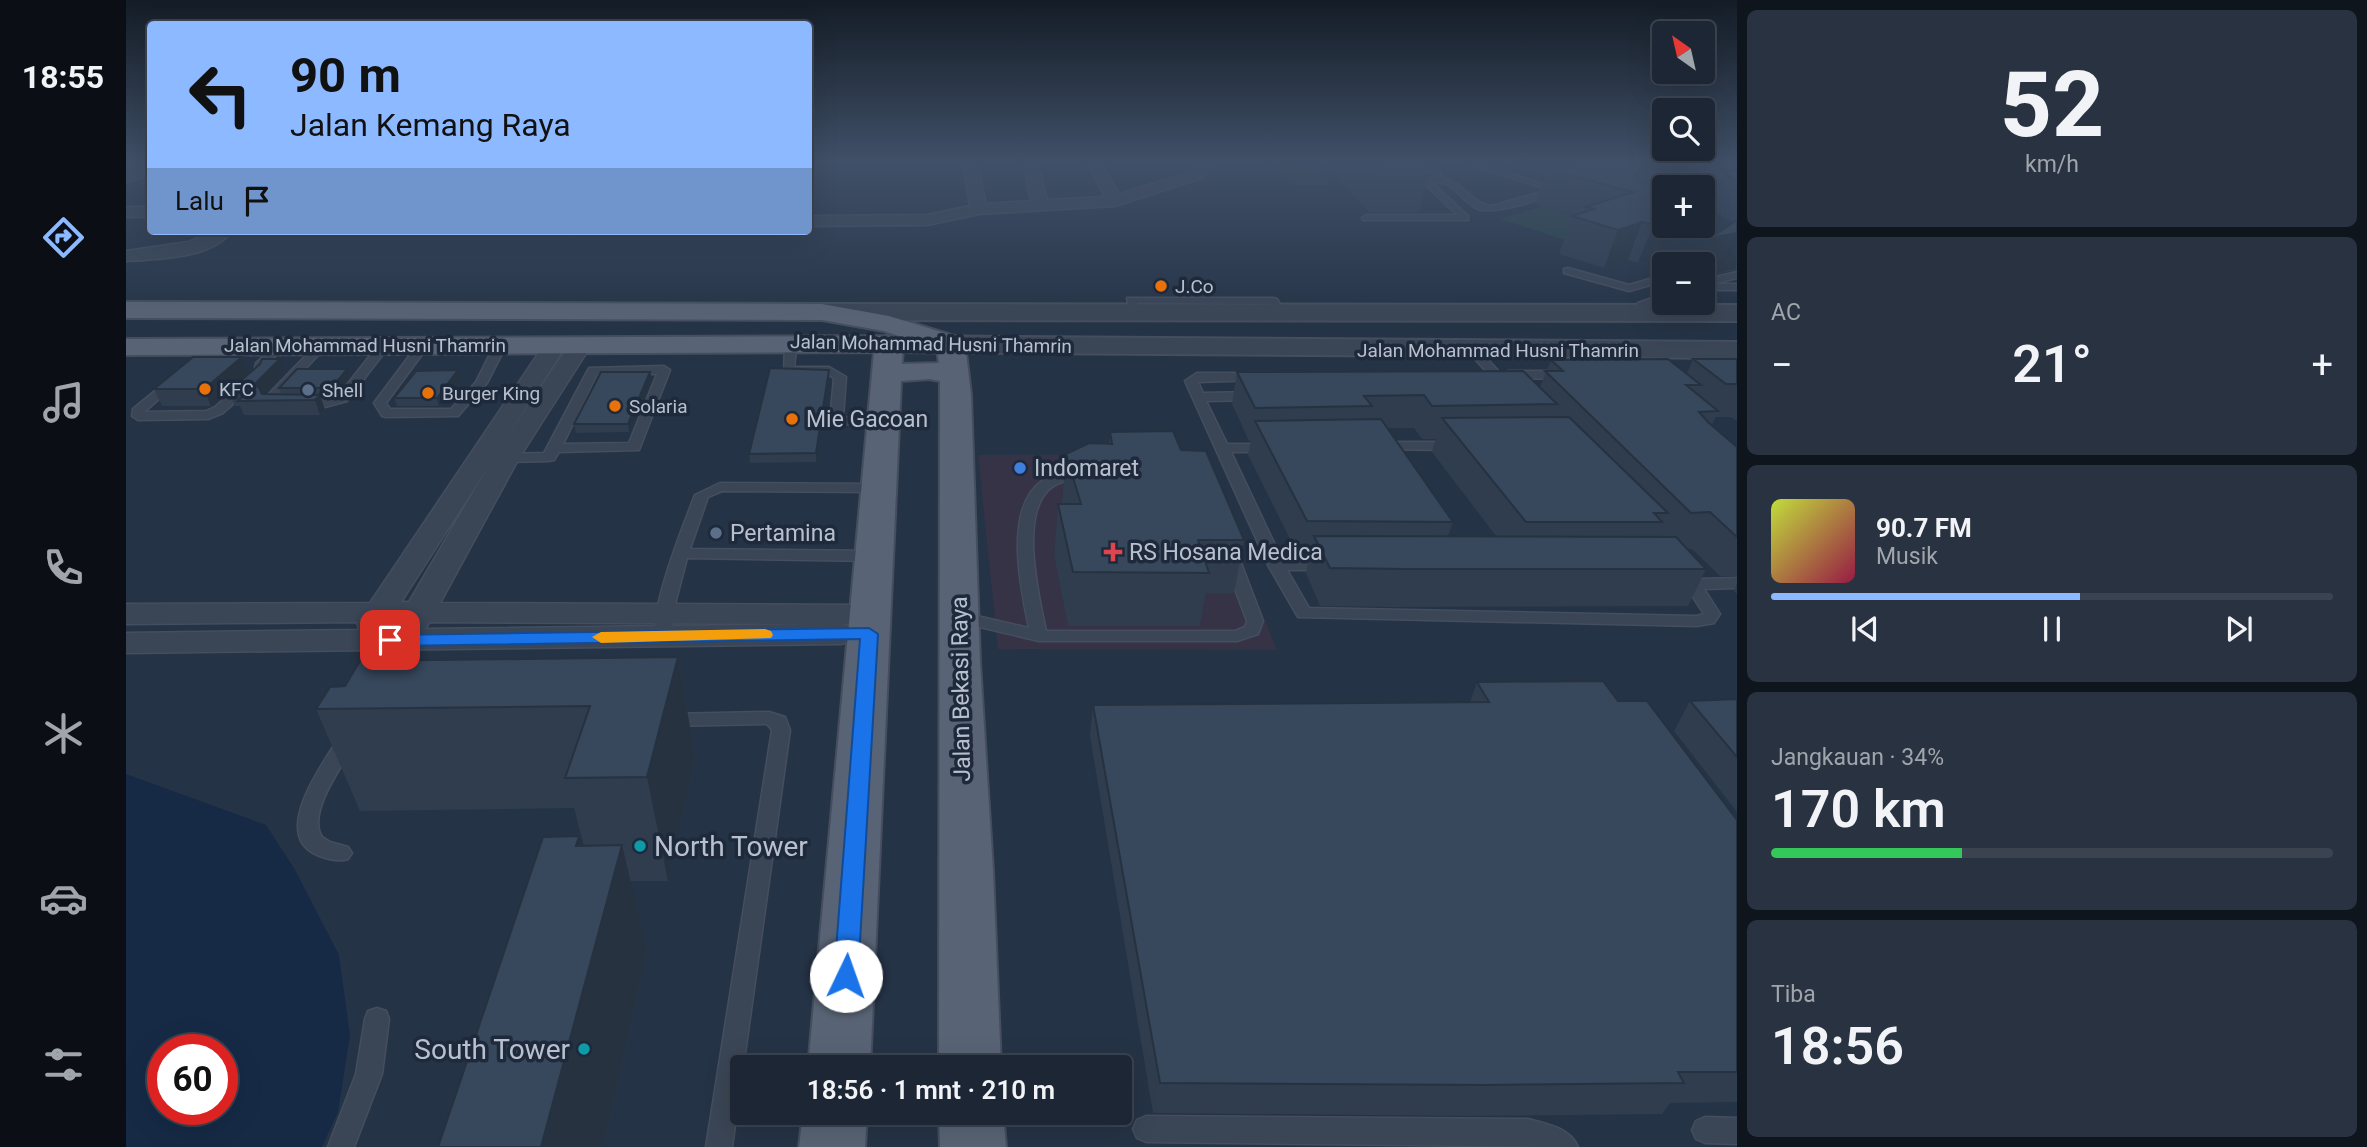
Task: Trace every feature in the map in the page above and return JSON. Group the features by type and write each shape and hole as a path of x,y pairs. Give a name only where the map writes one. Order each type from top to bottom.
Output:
{"main road":[{"name":"Jalan Mohammad Husni Thamrin","path":"126,310 822,312"},
{"path":"784,342 803,329 803,320 794,312"},
{"path":"822,312 889,324 920,354 884,422 840,1055"},
{"name":"Jalan Mohammad Husni Thamrin","path":"130,350 210,355 269,355 321,345 784,342 920,354"},
{"name":"Jalan Bekasi Raya","path":"920,354 960,617 970,1055"},
{"path":"832,1147 834,1125"},
{"path":"972,1125 973,1147"}],"street":[{"path":"812,221 927,220 946,217"},
{"path":"126,256 184,247 220,235"},
{"name":"Jalan Mohammad Husni Thamrin","path":"822,312 1737,313"},
{"path":"920,354 992,313"},
{"path":"1082,346 1056,337 1051,330 1053,323 1061,318 1089,313"},
{"path":"402,640 568,344"},
{"path":"361,641 443,513 568,344"},
{"name":"Jalan Mohammad Husni Thamrin","path":"920,354 1082,346 1484,367 1737,350"},
{"path":"443,513 476,512"},
{"path":"126,614 420,612 664,625"},
{"path":"126,643 402,640 664,625 871,624"}],"lane":[{"path":"1366,218 1465,218 1463,217"},
{"path":"1451,218 1464,230"},
{"path":"1568,271 1629,288 1652,281"},
{"path":"1715,280 1737,275"},
{"path":"1715,287 1737,287"},
{"path":"1639,313 1642,305 1652,301"},
{"path":"784,342 788,370 829,371 840,377 836,421 884,422"},
{"path":"627,370 639,343"},
{"path":"423,345 380,403 386,413 454,413 481,383 500,344"},
{"path":"321,345 275,393 270,399 272,403 326,403 342,398 384,345"},
{"path":"181,377 149,409 152,412 199,412 211,409 269,355"},
{"path":"1484,367 1578,375"},
{"path":"1484,367 1514,394 1500,394"},
{"path":"506,458 549,457 593,371 664,370 634,447 554,448"},
{"path":"1265,377 1197,377 1191,382 1276,565 1300,608 1309,614 1704,620 1712,614 1695,583 1671,562"},
{"path":"1197,397 1266,396"},
{"path":"1366,447 1396,452 1471,445"},
{"path":"1223,448 1288,447"},
{"path":"1038,636 1026,531 1032,502 1043,487 1066,475 1104,473"},
{"path":"664,625 680,553 702,495 714,488 878,488"},
{"path":"960,617 1038,636 1237,636 1252,630 1255,621 1223,536"},
{"path":"680,553 875,556"},
{"path":"1276,565 1342,565"},
{"path":"1695,583 1737,583"},
{"path":"372,696 402,640"},
{"path":"647,720 769,718 778,722 782,730 719,1147"},
{"path":"341,852 324,849 314,843 306,823 312,801 360,724"},
{"path":"341,1147 369,1074 377,1019"},
{"path":"1146,1129 1528,1132 1552,1139 1565,1147"},
{"path":"1704,1130 1737,1131"}],"shaded area":[{"name":"RS Hosana Medica","path":"978,455 1199,455 1277,650 998,649"}],"green space":[{"path":"1508,217 1577,217 1618,229 1575,243 1500,219"}],"water":[{"path":"126,774 266,825 294,868 339,955 350,1035 338,1112 322,1147 126,1147"}],"building":[{"path":"1574,217 1652,217 1652,225 1642,222 1618,230"},
{"path":"1737,220 1737,233 1715,237"},
{"path":"193,357 242,357 204,389 154,389"},
{"path":"262,359 280,359 256,383 262,394 320,395 315,400 238,401 248,391 229,391 260,364"},
{"path":"1668,359 1701,385 1686,385 1718,411 1699,412 1737,447 1737,537 1710,512 1691,513 1545,371 1563,371 1551,360"},
{"path":"1693,359 1737,359 1737,384 1726,384"},
{"name":"Mie Gacoan","path":"770,368 829,370 816,453 749,454"},
{"path":"297,369 347,369 335,384 322,388 279,388"},
{"path":"458,370 437,398 394,398 416,371"},
{"path":"1523,371 1557,404 1432,406 1424,395 1364,396 1372,406 1255,408 1237,372"},
{"name":"Solaria","path":"601,372 650,372 628,424 574,424"},
{"path":"1569,417 1668,513 1654,513 1662,522 1526,522 1442,418"},
{"path":"1381,419 1453,522 1307,521 1255,421"},
{"path":"1173,431 1181,450 1206,451 1244,540 1198,540 1209,573 1073,572 1058,504 1081,504 1066,454 1089,443 1112,444 1110,432"},
{"path":"1314,536 1676,537 1706,569 1330,568"},
{"path":"678,657 647,777 565,778 590,706 316,709 330,687 345,686 360,661"},
{"path":"1603,681 1618,701 1647,701 1737,820 1737,1072 1678,1072 1684,1083 1160,1083 1093,705 1489,702 1477,682"},
{"path":"1737,699 1737,757 1690,701"},
{"path":"579,836 576,846 622,845 541,1147 438,1147 543,837"}],"slow traffic":[{"path":"601,637 765,635"}],"place":[{"name":"J.Co","path":"1161,286"},
{"name":"KFC","path":"205,389"},
{"name":"Shell","path":"308,390"},
{"name":"Burger King","path":"428,393"},
{"name":"Solaria","path":"615,406"},
{"name":"Mie Gacoan","path":"792,419"},
{"name":"Indomaret","path":"1020,468"},
{"name":"Pertamina","path":"716,533"},
{"name":"RS Hosana Medica","path":"1113,552"},
{"name":"North Tower","path":"640,846"},
{"name":"South Tower","path":"584,1049"}],"route":[{"path":"390,640 869,634 846,976"}]}
